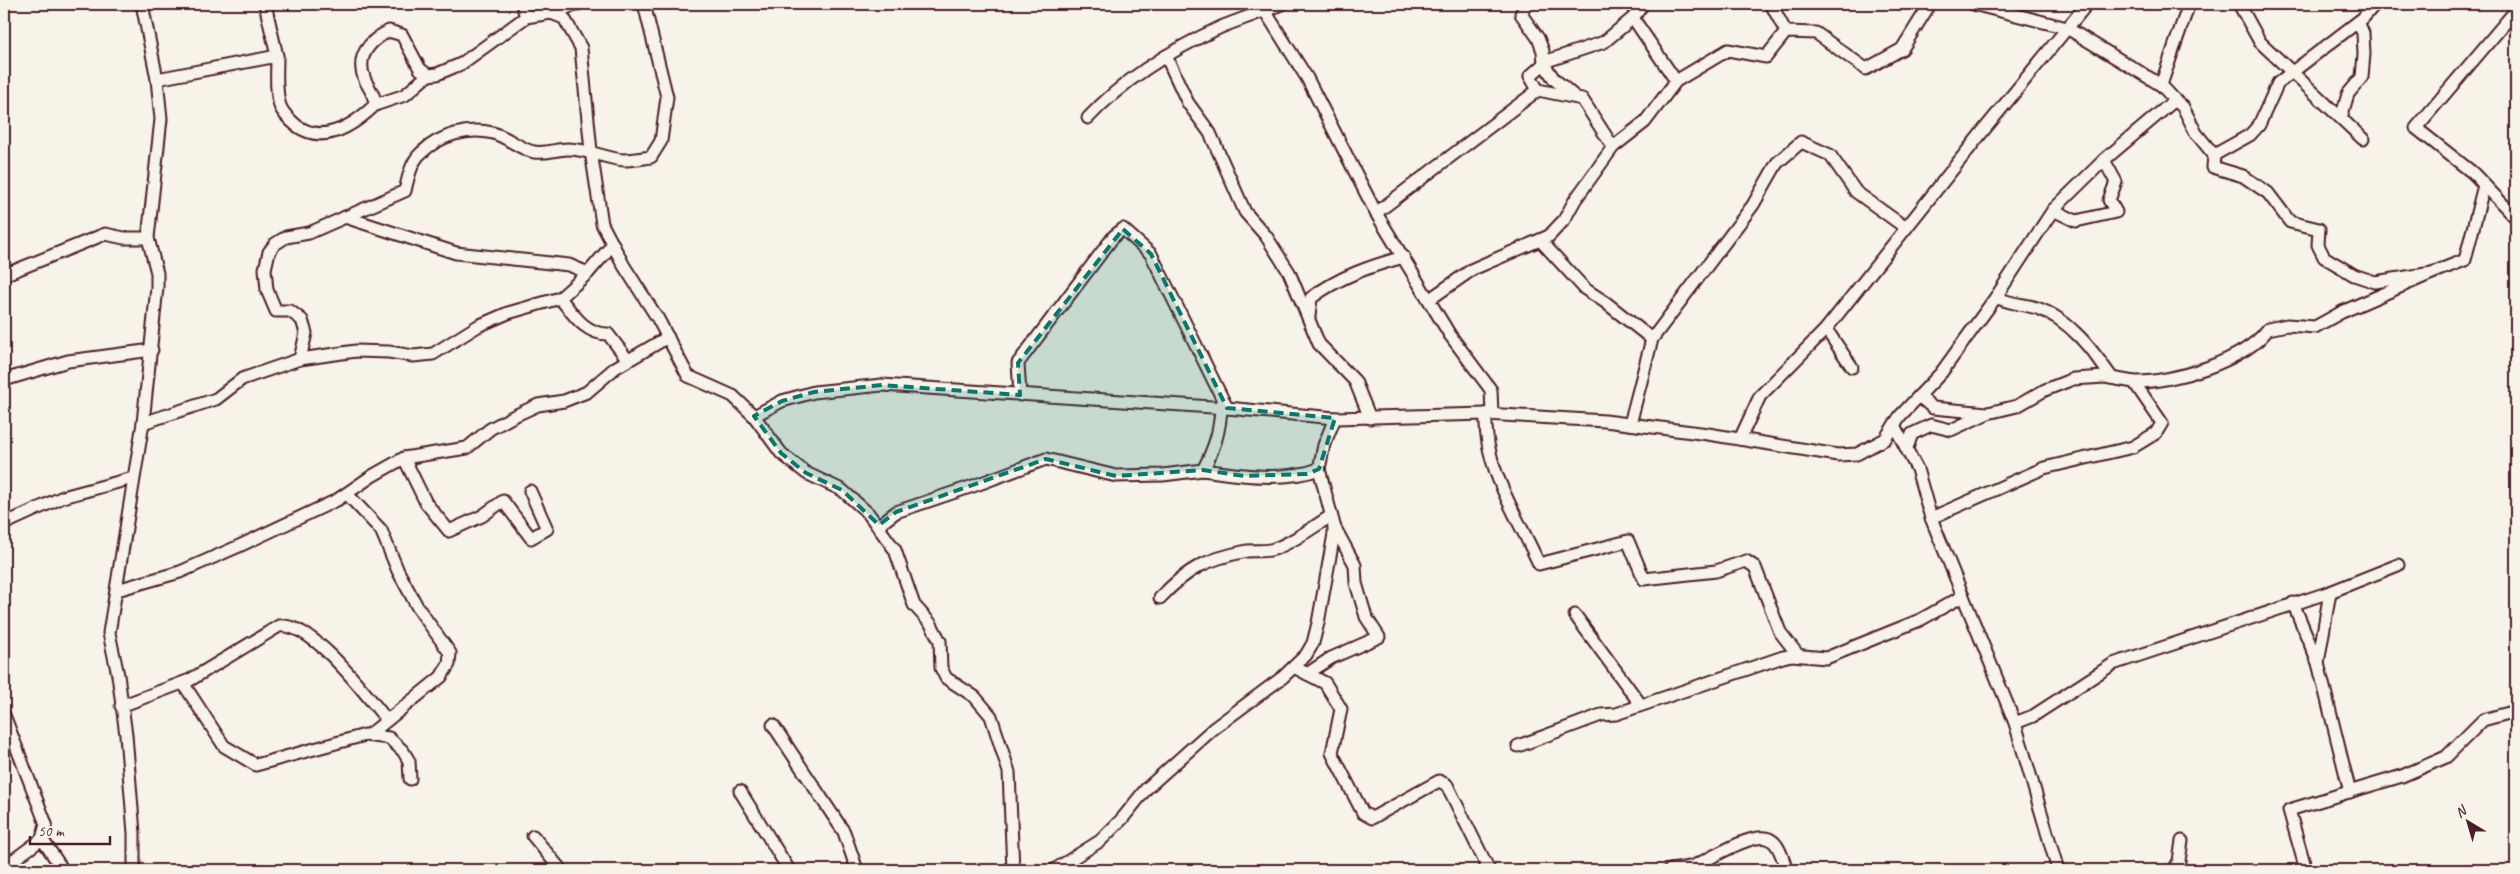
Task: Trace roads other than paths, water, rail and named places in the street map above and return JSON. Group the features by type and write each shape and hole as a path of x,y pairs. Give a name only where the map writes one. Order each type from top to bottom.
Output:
{"street":[{"path":"134,870 134,833 126,735 118,675 109,633 143,423 152,350 157,273 148,238 162,128 157,78 142,4"},
{"path":"265,4 277,56 276,81 281,108 290,120 302,129 316,135 329,135 375,105 405,95 428,75 437,74 461,64 526,17 551,13 578,4"},
{"path":"522,4 526,17"},
{"path":"300,359 306,333 302,320 290,312 276,312 267,290 265,269 269,252 275,244 286,237 309,233 405,191 410,171 421,153 450,135 470,131 491,133 509,138 526,150 543,153 568,149 591,151 624,160 651,157 661,142 667,97 644,4"},
{"path":"1088,118 1109,95 1129,79 1166,56 1223,27 1282,4"},
{"path":"1526,4 1521,14 1538,38 1543,51 1544,64 1554,79 1576,98"},
{"path":"1614,147 1582,99 1538,90 1530,76 1544,64 1604,42 1632,18 1643,4"},
{"path":"1771,4 1786,32"},
{"path":"1786,32 1816,34 1866,69 1902,49 1930,4"},
{"path":"1973,4 2067,28 2161,85 2182,107 2196,133 2214,155 2212,167 2244,176 2268,193 2290,222 2319,229 2318,245 2324,257 2337,267 2375,282 2432,273"},
{"path":"1740,439 1760,396 1826,329 2087,4"},
{"path":"2161,85 2189,4"},
{"path":"2239,4 2260,42 2363,139"},
{"path":"2214,155 2250,135 2259,126 2278,83 2358,22 2375,4"},
{"path":"2516,10 2416,128 2473,172 2516,218"},
{"path":"1265,11 1307,78 1376,213 1404,256 1450,335 1491,390 1485,433 1492,466 1539,564 1628,541 1644,579 1716,571 1746,561 1755,567 1780,632 1798,656"},
{"path":"551,13 564,18 580,48 591,151 602,224 668,337 688,376 733,396 754,416 781,453 806,473 842,490 879,525 895,550 914,605 931,624 940,641 941,668 946,678 974,697 991,716 1009,772 1013,870"},
{"path":"1632,18 1676,81"},
{"path":"2341,118 2348,94 2362,77 2363,33 2358,22"},
{"path":"375,105 375,97 365,79 362,68 363,54 372,42 380,36 389,31 402,35 420,69 428,75"},
{"path":"1430,299 1473,270 1549,236 1564,220 1575,200 1614,147 1645,122 1676,81 1728,50 1766,57 1786,32"},
{"path":"157,78 277,56"},
{"path":"1166,56 1188,103 1210,133 1245,212 1266,236 1289,272 1319,344 1355,381 1370,418"},
{"path":"1376,213 1538,90"},
{"path":"754,416 782,401 814,392 882,385 1224,407 1336,418 1489,414 1630,424 1838,455 1857,454 1885,439 1894,425 1941,373 1996,297 2053,210 2104,160 2175,100"},
{"path":"1630,424 1652,340 1753,205 1777,163 1801,142 1830,155 1856,192 1906,228"},
{"path":"2053,210 2076,221 2116,212 2109,200 2116,182 2104,160"},
{"path":"1906,448 1912,434 1923,428 1931,425 1951,430 1988,413 2017,406 2045,390 2073,379 2112,378 2154,383 2213,365 2243,351 2263,336 2268,329 2287,326 2314,326 2464,260 2484,185"},
{"path":"345,217 456,253 569,265 588,273"},
{"path":"1020,395 1018,362 1114,236 1123,229 1151,254 1224,407 1216,446 1203,470"},
{"path":"4,275 105,234 124,238 148,238"},
{"path":"1540,240 1585,289 1605,302 1652,340"},
{"path":"143,423 216,399 242,379 300,359 356,351 389,352 413,356 433,354 478,326 508,313 560,298 588,273 613,244"},
{"path":"1308,318 1311,298 1325,288 1365,268 1404,256"},
{"path":"1996,297 2006,302 2038,308 2058,318 2091,349 2112,378"},
{"path":"560,298 588,330 598,334 608,334 628,360"},
{"path":"1826,329 1852,367"},
{"path":"117,590 180,572 300,518 347,494 404,458 467,448 490,429 514,416 538,405 564,401 587,392 628,360 668,337"},
{"path":"4,380 68,361 152,350"},
{"path":"1931,518 2044,468 2133,447 2156,433 2162,423 2134,382"},
{"path":"1919,396 1933,408 1988,413"},
{"path":"1306,674 1328,660 1379,637 1366,617 1356,582 1355,566 1333,520 1319,470 1324,445 1336,418"},
{"path":"1894,425 1918,469 1931,518 2015,723 2058,870"},
{"path":"404,458 426,503 449,531 482,516 503,502 531,538 547,529 530,492"},
{"path":"879,525 896,512 976,486 1046,459 1116,476 1163,475 1203,470 1244,476 1307,474 1319,470"},
{"path":"4,524 63,497 133,478"},
{"path":"347,494 381,530 398,571 418,608 450,653 449,664 441,677 369,736"},
{"path":"1160,598 1180,576 1198,566 1228,555 1254,550 1273,550 1333,520"},
{"path":"1054,870 1100,841 1122,819 1146,789 1213,729 1306,655 1316,634 1333,520"},
{"path":"2015,723 2033,716 2113,664 2330,592 2398,565"},
{"path":"2318,663 2330,592"},
{"path":"1518,746 1601,715 1616,714 1783,657 1826,658 1920,620 1963,596"},
{"path":"2293,603 2318,663 2350,792"},
{"path":"1575,615 1641,705"},
{"path":"121,706 183,684 279,626 287,625 298,629 333,656 387,720"},
{"path":"1325,683 1328,660"},
{"path":"1294,666 1325,683 1340,709 1332,752 1362,813 1372,818 1439,781 1447,785 1489,870"},
{"path":"183,684 224,746 256,764 369,736 389,738 403,751 409,761 410,778"},
{"path":"2306,870 2288,810 2402,776 2446,757 2482,720 2516,711"},
{"path":"4,715 46,824 42,839 4,867"},
{"path":"773,725 844,832 857,870"},
{"path":"740,791 789,870"},
{"path":"533,836 561,870"},
{"path":"1670,870 1693,866 1754,838 1766,837 1773,840 1780,851 1786,870"},
{"path":"42,839 63,870"},
{"path":"2174,870 2180,861 2182,841"}]}
